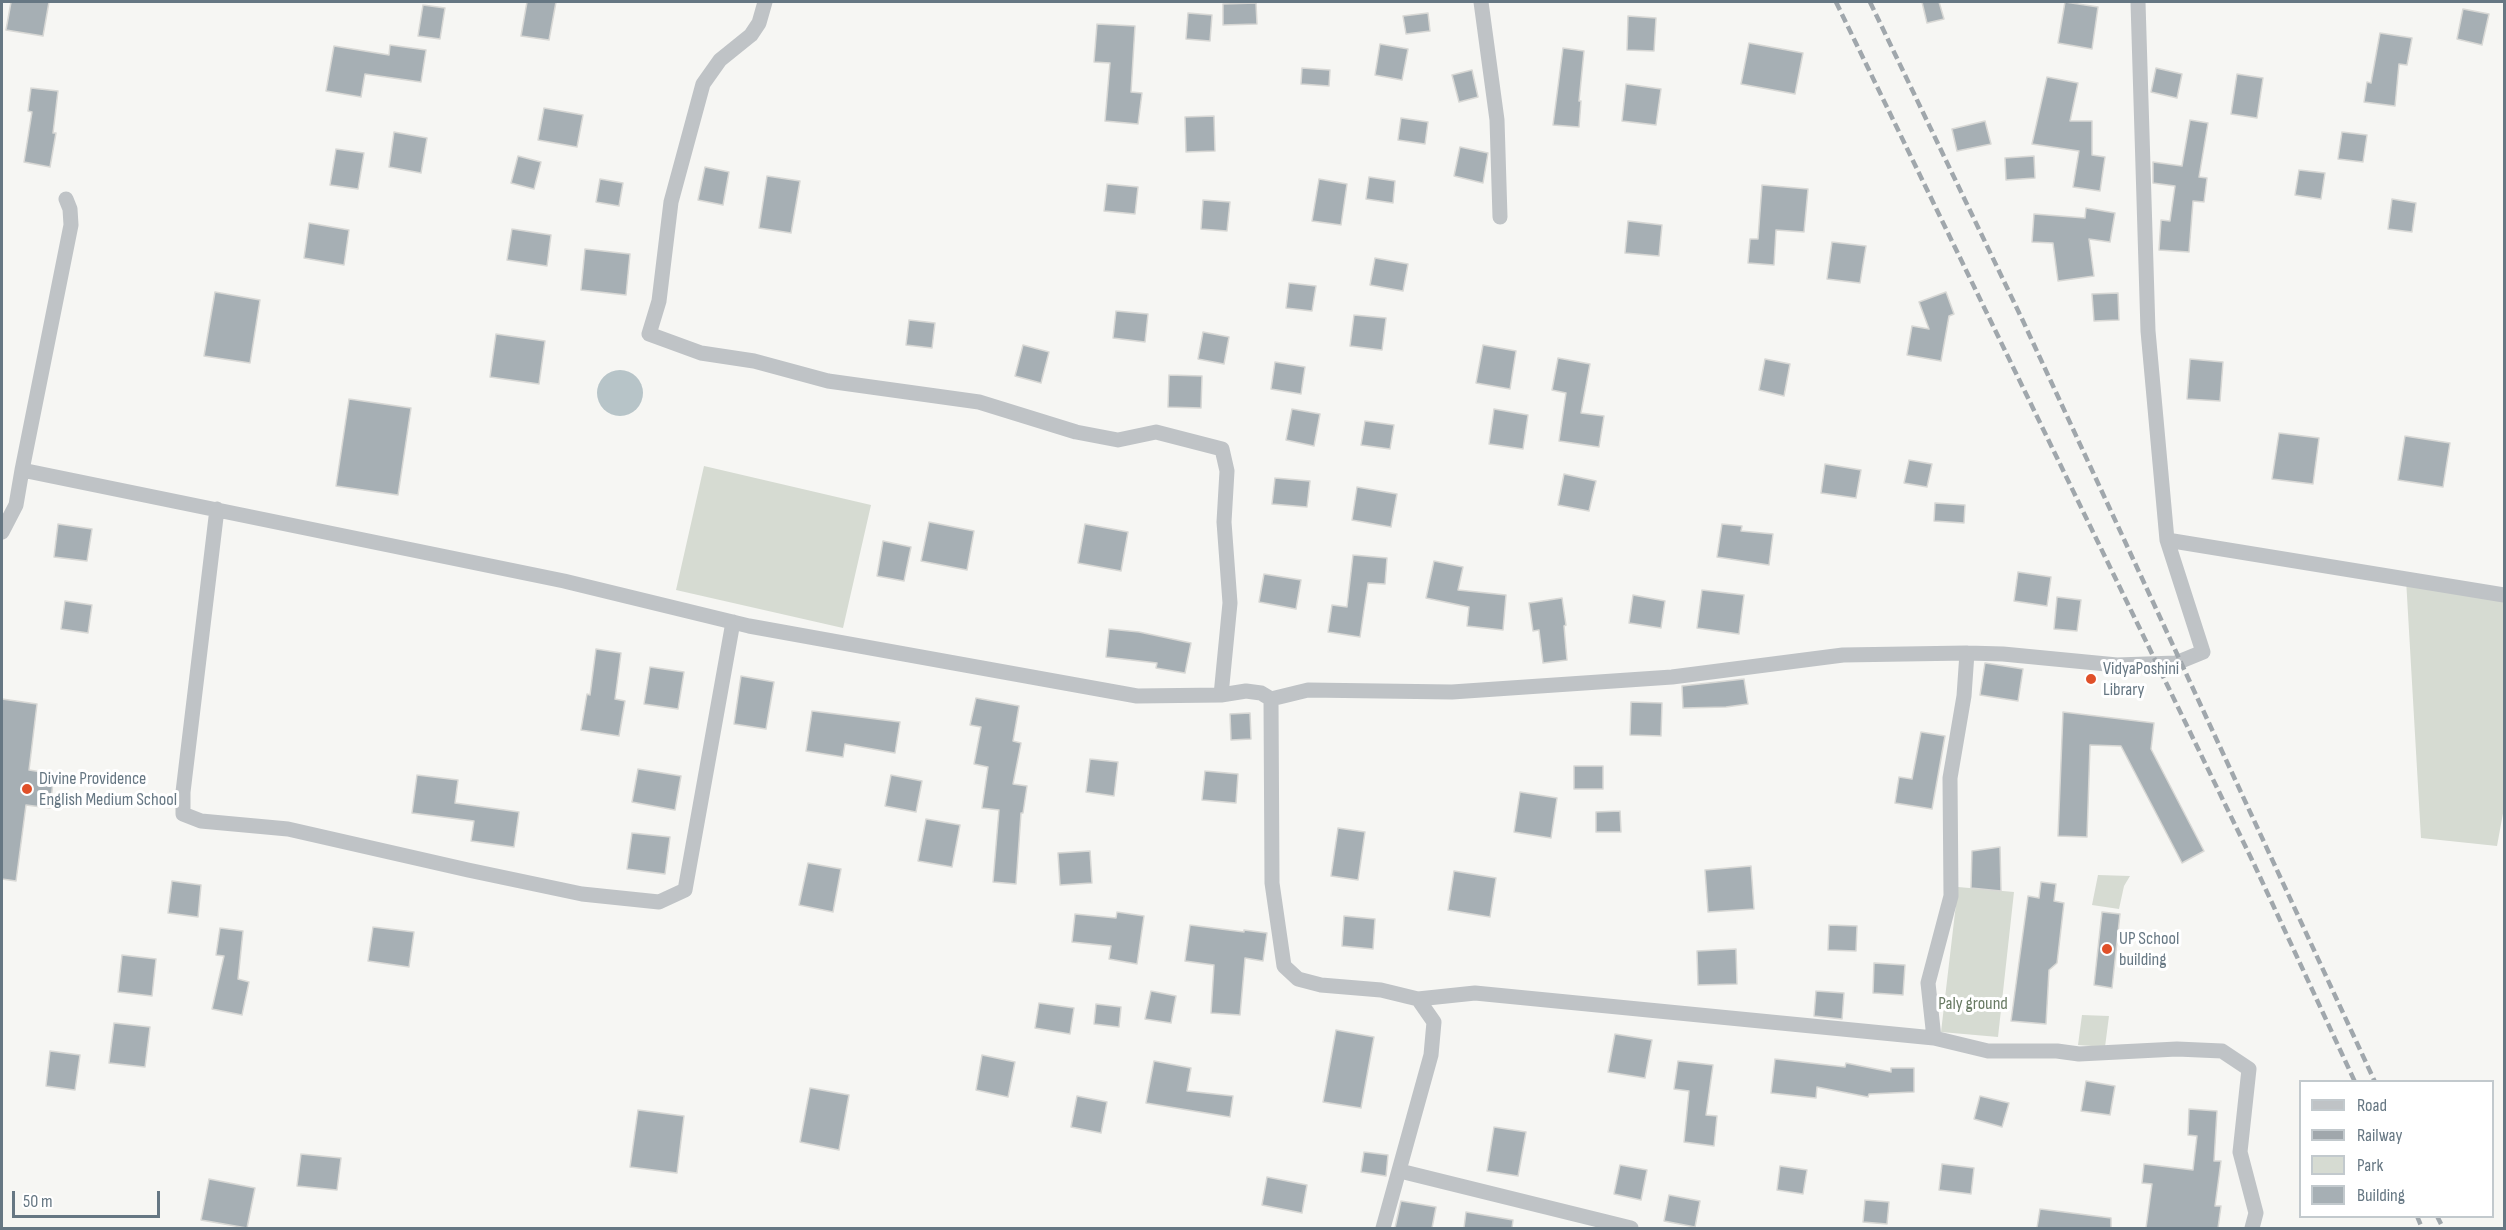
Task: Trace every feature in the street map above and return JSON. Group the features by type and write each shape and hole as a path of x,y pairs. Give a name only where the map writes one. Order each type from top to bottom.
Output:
{"street":[{"path":"765,2 759,23 751,35 720,60 703,84 671,202 659,300 650,334 701,353 754,362 828,381 980,402 1076,432 1118,440 1156,432 1222,449 1227,471 1224,522 1230,603 1221,695"},
{"path":"1481,2 1497,120 1500,217"},
{"path":"22,470 564,581 733,622 1137,696 1221,695 1246,691 1261,693 1271,699 1308,690 1452,692 1672,677 1843,655 1967,653 2003,654 2117,666 2176,663 2203,652 2167,540 2148,331 2138,2"},
{"path":"2,532 16,504 71,225 70,209 66,199"},
{"path":"217,509 183,792 183,814 201,821 288,829 582,894 659,902 685,890 733,622"},
{"path":"2167,540 2505,595"},
{"path":"1934,1038 1928,983 1951,896 1950,778 1964,696 1967,653"},
{"path":"1271,699 1272,883 1284,966 1298,979 1321,985 1381,990 1418,999 1475,993 1934,1038 1988,1051 2057,1051 2079,1054 2177,1049 2222,1051 2249,1069 2240,1152 2256,1213 2252,1228"},
{"path":"1383,1228 1431,1055 1434,1022 1418,999"},
{"path":"1400,1171 1631,1228"}],"green space":[{"path":"704,466 871,505 843,628 676,590"},
{"path":"2406,579 2504,601 2504,808 2497,846 2421,838"},
{"path":"2098,875 2130,876 2124,886 2119,909 2092,905"},
{"name":"Paly ground","path":"1958,887 2014,892 1998,1037 1941,1032"},
{"path":"2082,1015 2109,1016 2105,1047 2078,1045"}],"shaded area":[{"path":"620,370 636,377 643,393 636,409 620,416 604,409 597,393 604,377"}],"building":[{"path":"11,2 49,2 43,36 6,30"},
{"path":"527,2 556,2 549,40 521,36"},
{"path":"1922,2 1939,2 1944,19 1927,23"},
{"path":"2065,2 2098,7 2092,49 2058,43"},
{"path":"1256,3 1257,24 1223,25 1223,4"},
{"path":"423,5 445,8 440,39 418,36"},
{"path":"2463,9 2489,14 2482,45 2457,39"},
{"path":"1188,13 1212,15 1210,41 1186,39"},
{"path":"1428,13 1430,31 1406,34 1403,16"},
{"path":"1628,16 1656,18 1654,51 1627,50"},
{"path":"1097,24 1135,26 1131,92 1142,93 1138,124 1105,121 1110,63 1094,62"},
{"path":"2380,33 2412,38 2407,65 2399,64 2395,106 2364,102 2367,82 2371,83"},
{"path":"1749,43 1803,53 1795,94 1741,84"},
{"path":"1380,44 1408,49 1402,80 1375,75"},
{"path":"390,45 426,50 421,82 365,74 361,97 326,91 334,46 389,55"},
{"path":"1563,48 1584,51 1579,127 1553,125"},
{"path":"1302,68 1330,70 1329,86 1301,84"},
{"path":"2156,68 2182,74 2177,98 2151,92"},
{"path":"1472,70 1478,97 1459,102 1452,75"},
{"path":"2237,74 2263,78 2257,118 2231,114"},
{"path":"2047,77 2078,83 2070,121 2092,121 2092,155 2105,157 2100,191 2073,187 2079,151 2032,144"},
{"path":"1626,84 1661,89 1656,125 1622,121"},
{"path":"31,88 58,91 53,133 56,133 50,167 24,162 32,112 28,111"},
{"path":"544,108 583,115 577,147 538,140"},
{"path":"1214,116 1215,151 1186,152 1185,117"},
{"path":"1401,118 1428,122 1425,144 1398,140"},
{"path":"2190,120 2208,123 2199,177 2207,178 2204,202 2193,201 2189,252 2159,250 2161,220 2170,221 2175,186 2153,183 2153,162 2182,166"},
{"path":"1985,121 1991,144 1957,151 1952,129"},
{"path":"394,132 427,138 421,173 389,167"},
{"path":"2342,132 2367,135 2363,162 2338,159"},
{"path":"1460,147 1488,153 1483,183 1454,176"},
{"path":"336,149 364,153 358,189 330,185"},
{"path":"518,156 541,162 534,189 511,183"},
{"path":"2034,156 2035,178 2006,180 2005,158"},
{"path":"705,167 729,172 723,205 698,200"},
{"path":"2299,170 2325,173 2321,199 2295,195"},
{"path":"767,176 800,181 791,233 759,228"},
{"path":"1369,177 1395,181 1393,203 1366,199"},
{"path":"600,179 623,183 619,206 596,202"},
{"path":"1319,179 1347,184 1341,225 1312,221"},
{"path":"1107,184 1138,187 1135,214 1104,211"},
{"path":"1762,185 1808,189 1804,232 1776,230 1774,265 1748,263 1750,239 1758,239"},
{"path":"2392,199 2416,203 2412,232 2388,229"},
{"path":"1203,200 1230,202 1227,231 1201,229"},
{"path":"2086,208 2115,213 2110,242 2089,239 2094,276 2058,281 2053,243 2032,242 2034,214 2085,218"},
{"path":"1628,221 1662,225 1659,256 1625,253"},
{"path":"309,223 349,230 344,265 304,258"},
{"path":"512,229 551,235 547,266 507,260"},
{"path":"1832,242 1866,246 1860,283 1827,279"},
{"path":"585,249 630,254 626,295 581,290"},
{"path":"1375,258 1408,264 1403,291 1370,285"},
{"path":"1289,283 1316,286 1312,311 1286,308"},
{"path":"215,292 260,300 250,363 204,356"},
{"path":"1946,292 1954,314 1949,316 1941,361 1907,355 1912,326 1929,329 1919,302"},
{"path":"2118,293 2119,320 2094,321 2092,294"},
{"path":"1116,311 1148,314 1145,342 1113,338"},
{"path":"1354,315 1386,318 1382,350 1350,346"},
{"path":"909,320 935,323 932,348 906,345"},
{"path":"1203,332 1229,337 1224,364 1198,359"},
{"path":"496,334 545,341 539,384 490,377"},
{"path":"1023,345 1049,352 1041,383 1015,376"},
{"path":"1483,345 1516,351 1510,389 1476,383"},
{"path":"1558,358 1590,364 1581,413 1604,416 1599,447 1559,441 1566,393 1552,390"},
{"path":"1765,359 1790,364 1784,396 1759,390"},
{"path":"2190,359 2223,362 2220,401 2187,399"},
{"path":"1275,362 1305,367 1301,394 1271,389"},
{"path":"1169,375 1202,376 1201,408 1168,407"},
{"path":"349,399 411,408 398,495 336,486"},
{"path":"1292,409 1320,414 1314,446 1286,440"},
{"path":"1494,409 1528,415 1523,449 1489,444"},
{"path":"1365,421 1394,425 1390,449 1361,445"},
{"path":"2279,433 2319,438 2313,484 2272,479"},
{"path":"2405,436 2450,443 2443,487 2398,480"},
{"path":"1909,460 1932,464 1927,487 1904,483"},
{"path":"1825,464 1861,470 1856,498 1821,493"},
{"path":"1564,474 1596,481 1589,511 1558,505"},
{"path":"1275,478 1310,481 1307,507 1272,504"},
{"path":"1357,487 1397,494 1391,527 1352,520"},
{"path":"1935,503 1965,505 1964,523 1934,521"},
{"path":"929,522 974,531 967,570 921,561"},
{"path":"58,524 92,529 87,561 54,557"},
{"path":"1085,524 1128,532 1121,571 1078,563"},
{"path":"1722,524 1742,526 1741,531 1773,534 1769,565 1717,557"},
{"path":"883,541 911,547 904,581 877,576"},
{"path":"1353,555 1387,558 1385,584 1368,583 1360,637 1328,632 1332,605 1347,607"},
{"path":"1434,561 1463,567 1458,590 1506,595 1503,630 1467,626 1469,607 1426,598"},
{"path":"2018,572 2051,577 2047,606 2014,601"},
{"path":"1264,574 1301,580 1296,609 1259,602"},
{"path":"1702,590 1744,595 1739,634 1697,628"},
{"path":"1633,595 1665,601 1661,628 1629,623"},
{"path":"2057,597 2081,600 2077,631 2054,629"},
{"path":"1562,598 1566,625 1564,626 1567,660 1543,663 1539,630 1533,631 1529,603"},
{"path":"65,601 92,605 88,633 61,629"},
{"path":"1109,629 1139,632 1191,643 1185,673 1156,668 1157,663 1106,657"},
{"path":"596,649 621,653 615,699 625,701 619,736 581,730 587,694 590,695"},
{"path":"1985,663 2023,669 2018,701 1980,695"},
{"path":"650,667 684,672 678,709 644,704"},
{"path":"741,676 774,682 766,729 734,724"},
{"path":"1744,679 1748,704 1683,708 1682,686"},
{"path":"976,698 1019,706 1013,741 1021,743 1013,784 1027,786 1023,813 1021,813 1016,884 993,882 999,810 982,808 988,767 974,764 981,727 970,725"},
{"name":"Divine Providence English Medium School","path":"2,699 37,704 29,770 54,774 50,808 26,805 16,881 2,879"},
{"path":"1631,702 1662,703 1661,736 1630,735"},
{"path":"812,711 900,722 895,753 845,744 843,757 806,751"},
{"path":"2063,712 2154,723 2151,749 2204,851 2182,863 2121,746 2090,745 2087,837 2058,836"},
{"path":"1250,713 1251,739 1231,740 1230,714"},
{"path":"1921,732 1945,736 1932,809 1895,803 1899,777 1912,779"},
{"path":"1090,759 1118,762 1114,796 1086,792"},
{"path":"1574,766 1603,766 1603,789 1574,789"},
{"path":"638,769 681,776 675,810 632,802"},
{"path":"1205,771 1238,774 1236,803 1202,800"},
{"path":"417,775 458,780 455,803 519,812 514,847 471,841 474,821 412,813"},
{"path":"891,775 922,781 916,812 885,806"},
{"path":"1520,792 1557,798 1551,838 1514,832"},
{"path":"1620,811 1621,832 1596,832 1596,812"},
{"path":"926,819 960,825 952,867 918,861"},
{"path":"1338,828 1365,832 1358,880 1331,876"},
{"path":"632,833 670,837 665,874 627,869"},
{"path":"2000,847 2001,891 1971,888 1972,851"},
{"path":"1090,851 1092,883 1060,885 1058,853"},
{"path":"808,863 841,869 833,912 799,905"},
{"path":"1751,866 1754,909 1708,912 1705,870"},
{"path":"1454,871 1496,878 1490,917 1448,910"},
{"path":"172,881 201,885 198,917 168,913"},
{"path":"2041,882 2056,884 2054,901 2064,903 2057,963 2049,970 2046,1024 2011,1021 2028,896 2039,898"},
{"path":"1117,912 1144,916 1137,964 1109,959 1111,946 1072,942 1075,914 1116,918"},
{"name":"UP School building","path":"2102,912 2120,914 2112,988 2094,985"},
{"path":"1344,916 1375,919 1373,949 1342,946"},
{"path":"1190,925 1267,933 1263,961 1245,958 1240,1015 1211,1013 1214,965 1185,961"},
{"path":"1829,925 1857,926 1856,951 1828,950"},
{"path":"373,927 414,932 409,967 368,961"},
{"path":"220,928 243,931 238,979 249,982 242,1015 212,1009 224,956 216,955"},
{"path":"1736,949 1737,984 1698,985 1697,951"},
{"path":"122,955 156,959 152,996 118,992"},
{"path":"1874,963 1905,965 1903,995 1873,993"},
{"path":"1151,991 1176,996 1171,1023 1145,1019"},
{"path":"1816,991 1844,993 1842,1019 1814,1016"},
{"path":"1039,1003 1074,1008 1070,1034 1035,1028"},
{"path":"1096,1004 1121,1007 1119,1027 1094,1024"},
{"path":"114,1023 150,1027 145,1067 109,1063"},
{"path":"1336,1030 1374,1037 1361,1108 1323,1102"},
{"path":"1615,1034 1652,1040 1645,1078 1608,1072"},
{"path":"50,1051 80,1055 75,1090 46,1086"},
{"path":"982,1055 1015,1062 1008,1097 976,1090"},
{"path":"1775,1059 1845,1067 1846,1063 1891,1072 1891,1068 1914,1068 1914,1092 1869,1094 1868,1097 1817,1087 1816,1098 1771,1093"},
{"path":"1154,1061 1191,1068 1187,1091 1233,1096 1230,1117 1146,1103"},
{"path":"1678,1061 1713,1065 1706,1115 1717,1116 1714,1146 1684,1142 1689,1091 1674,1089"},
{"path":"2086,1081 2115,1086 2110,1115 2081,1111"},
{"path":"810,1088 849,1095 839,1150 800,1142"},
{"path":"1077,1096 1107,1102 1101,1133 1071,1127"},
{"path":"1980,1096 2009,1103 2002,1127 1974,1119"},
{"path":"2189,1109 2217,1111 2214,1161 2221,1161 2215,1206 2221,1206 2218,1228 2146,1228 2152,1184 2142,1183 2144,1164 2193,1170 2197,1136 2188,1135"},
{"path":"638,1110 684,1116 677,1173 630,1167"},
{"path":"1494,1127 1526,1132 1518,1176 1487,1171"},
{"path":"1364,1152 1388,1155 1386,1176 1361,1172"},
{"path":"301,1154 341,1158 337,1190 297,1186"},
{"path":"1942,1164 1974,1168 1971,1194 1939,1190"},
{"path":"1620,1165 1647,1170 1641,1200 1614,1194"},
{"path":"1780,1166 1807,1170 1803,1194 1777,1190"},
{"path":"1267,1177 1307,1185 1302,1213 1262,1205"},
{"path":"209,1179 255,1188 247,1228 201,1220"},
{"path":"1669,1195 1700,1201 1695,1227 1664,1221"},
{"path":"1865,1200 1889,1202 1887,1224 1863,1222"},
{"path":"1401,1201 1436,1207 1432,1228 1395,1228"},
{"path":"2040,1209 2111,1218 2111,1228 2037,1228"},
{"path":"1466,1212 1513,1220 1512,1228 1464,1228"}],"railway":[{"path":"1836,2 2254,864 2354,1080"},
{"path":"1870,2 2023,321 2374,1080"},
{"path":"2418,1218 2422,1228"},
{"path":"2438,1218 2443,1228"}],"place":[{"name":"VidyaPoshini Library","path":"2091,679"},
{"name":"Divine Providence English Medium School","path":"27,789"},
{"name":"UP School building","path":"2107,949"}]}
